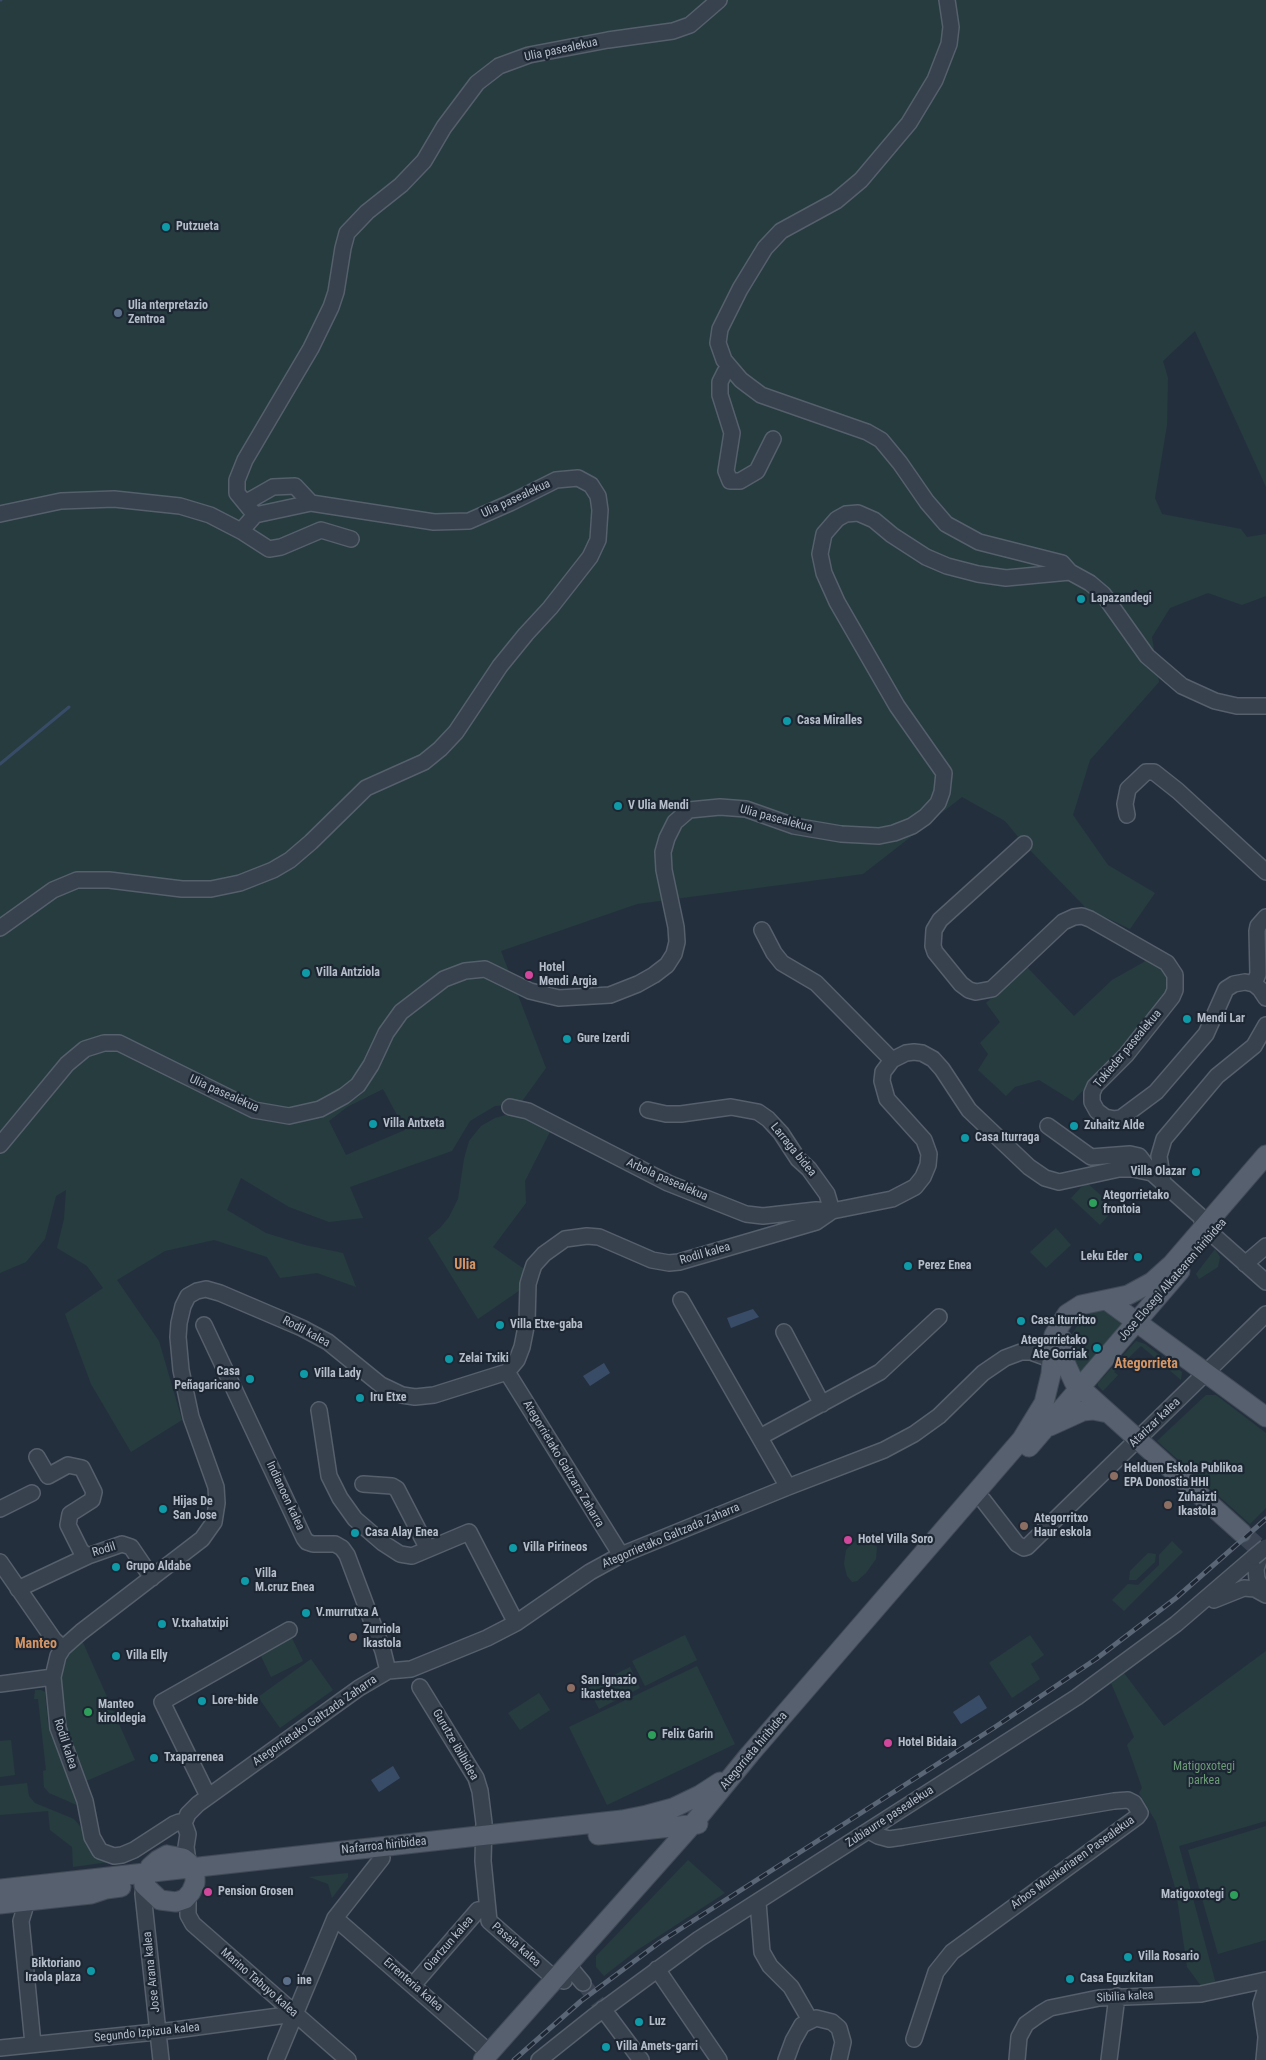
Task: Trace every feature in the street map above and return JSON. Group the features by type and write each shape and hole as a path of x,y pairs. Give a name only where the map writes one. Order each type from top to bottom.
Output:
{"main road":[{"path":"1209,1230 1266,1155"},
{"name":"Jose Elosegi Alkatearen hiribidea","path":"1022,1439 1044,1403 1059,1361 1067,1328 1076,1314 1088,1303 1108,1301 1128,1295 1152,1282 1209,1230 1266,1171"},
{"name":"Jose Elosegi Alkatearen hiribidea","path":"968,1517 1137,1322 1209,1230"},
{"path":"1108,1301 1266,1417"},
{"name":"Jose Elosegi Alkatearen hiribidea","path":"1059,1361 1080,1388"},
{"path":"1080,1388 1242,1534"},
{"path":"1044,1428 1083,1411 1093,1410 1108,1413"},
{"name":"Ategorrieta hiribidea","path":"568,1977 650,1871 698,1824 750,1754 1022,1439"},
{"name":"Ategorrieta hiribidea","path":"489,2058 568,1977 698,1824 968,1517"},
{"name":"Nafarroa hiribidea","path":"0,1889 191,1876 382,1858 622,1820 660,1812 687,1802 728,1776 750,1754"},
{"name":"Nafarroa hiribidea","path":"191,1876 483,1841 698,1824"},
{"path":"641,1830 650,1837 656,1846 657,1856 650,1871"},
{"path":"167,1855 178,1856 191,1876 176,1902 166,1902 156,1897 145,1879 158,1860 167,1855"},
{"name":"Nafarroa hiribidea","path":"0,1904 90,1894 106,1888 145,1879"}],"street":[{"name":"Ulia pasealekua","path":"0,928 53,890 77,880 109,880 182,889 211,889 240,883 273,870 290,860 311,842 366,788 424,762 456,732 500,666 550,608 590,557 598,540 600,510 598,496 591,485 578,478 556,480 510,503 468,520 434,522 311,503 255,515 237,493 237,480 245,460 311,348 331,307 336,292 347,233 367,212 400,185 424,161 444,127 477,84 499,66 530,55 608,40 672,31 690,25 720,0"},
{"path":"947,0 951,27 949,44 936,80 909,122 861,180 836,201 781,231 765,248 740,289 720,328 718,343 724,360 741,380 760,395 867,432 881,440 900,463 927,502 946,524 979,542 1062,563 1070,572 1090,583 1103,594 1147,656 1182,686 1236,706 1266,706"},
{"path":"731,369 725,372 720,382 720,395 732,433 726,471 730,481 740,481 757,471 773,439"},
{"path":"245,503 273,487 295,486 311,503"},
{"path":"0,514 61,501 114,499 180,506 210,515 241,531 269,550 281,547 321,530 351,539"},
{"name":"Ulia pasealekua","path":"0,1145 67,1064 86,1050 104,1042 119,1043 254,1110 289,1116 320,1109 344,1096 358,1085 401,1012 417,998 451,976 465,971 485,969 530,991 559,998 610,995 654,975 670,960 674,954 677,942 676,927 664,870 663,852 666,838 675,822 689,810 720,807 746,809 794,826 841,834 879,836 912,826 925,817 938,803 942,792 944,773 897,706 837,602 824,573 820,554 824,534 837,519 846,514 858,513 874,520 892,535 926,557 947,566 978,574 1006,578 1070,572"},
{"path":"241,531 255,515"},
{"path":"1127,815 1125,804 1128,789 1146,772 1154,772 1178,791 1266,872"},
{"name":"Tokieder pasealekua","path":"1024,844 940,920 934,930 933,946 935,952 961,984 969,990 976,992 992,989 1063,922 1074,917 1082,916 1090,919 1167,963 1175,975 1175,990 1172,998 1126,1055 1095,1086 1092,1093 1092,1102 1097,1111 1105,1117 1122,1118 1156,1092 1206,1034 1226,989 1234,984 1245,982 1254,984"},
{"path":"1266,917 1256,931 1258,974 1254,984 1266,998"},
{"path":"762,930 774,953 782,963 816,983 892,1060 906,1053 914,1052 922,1053 932,1059 942,1069 969,1110 1029,1167 1045,1178 1059,1182 1119,1169 1133,1169 1157,1178"},
{"path":"1157,1178 1159,1156 1164,1139 1217,1076 1254,1046 1266,1025"},
{"name":"Rodil kalea","path":"186,1828 179,1822 174,1824 134,1850 122,1855 114,1856 100,1851 92,1837 85,1801 58,1728 53,1677 58,1656 63,1648 202,1539 214,1522 217,1503 216,1487 192,1417 181,1370 179,1323 188,1296 206,1289 220,1293 310,1333 328,1342 381,1385 402,1395 415,1397 434,1395 507,1372 517,1360 522,1347 527,1322 530,1274 534,1265 544,1254 565,1239 587,1236 599,1237 646,1258 669,1263 693,1259 816,1222 832,1210 870,1204 908,1192 923,1178 928,1165 929,1154 924,1140 895,1109 883,1090 883,1072 892,1060"},
{"name":"Arbola pasealekua","path":"510,1107 528,1111 668,1183 746,1214 763,1216 832,1210"},
{"name":"Larraga bidea","path":"648,1110 666,1114 681,1114 731,1107 746,1108 758,1112 768,1119 781,1133 798,1159 809,1168 827,1194 832,1210"},
{"path":"1048,1126 1091,1157 1130,1154 1139,1156 1157,1178 1200,1216 1209,1230 1266,1282"},
{"path":"1245,1264 1266,1246"},
{"path":"681,1300 788,1486"},
{"name":"Atarizar kalea","path":"983,1500 1017,1544 1024,1548 1027,1547 1266,1314"},
{"path":"760,1438 880,1372 939,1317"},
{"name":"Indianoen kalea","path":"204,1325 304,1538 307,1542 313,1544 335,1544 342,1548 347,1555 383,1651 388,1671"},
{"path":"784,1332 822,1404"},
{"name":"Ategorrietako Galtzada Zaharra","path":"167,1855 177,1849 186,1828 188,1814 208,1796 359,1688 388,1671 411,1669 468,1647 516,1622 590,1572 620,1556 788,1486 860,1460 914,1434 939,1416 984,1373 1005,1358 1021,1352 1031,1352 1059,1361"},
{"name":"Ategorrietako Galtzara Zaharra","path":"507,1372 620,1556"},
{"path":"320,1410 329,1476 340,1498 355,1519 383,1543 400,1554 412,1556 469,1532 516,1622"},
{"name":"Rodil","path":"37,1456 48,1476 68,1466 82,1468 94,1492 92,1500 70,1514 68,1525 81,1551 88,1556 122,1544 131,1547 155,1576"},
{"path":"363,1484 392,1486 397,1489 428,1549"},
{"path":"0,1509 32,1494"},
{"path":"18,1589 88,1556"},
{"path":"1262,1557 1257,1579 1265,1594"},
{"name":"Zubiaurre pasealekua","path":"1176,1624 1214,1600 1262,1557"},
{"name":"Zubiaurre pasealekua","path":"539,2060 603,2009 699,1939 1077,1697 1176,1624 1262,1557"},
{"path":"0,1562 54,1640 63,1648"},
{"path":"1214,1600 1244,1588 1255,1589 1265,1594"},
{"path":"208,1796 162,1702 289,1630"},
{"path":"0,1684 53,1677"},
{"name":"Gurutze ibilbidea","path":"420,1687 476,1778 480,1791 483,1841"},
{"name":"Arbos Musikariaren Pasealekua","path":"869,1831 878,1836 889,1838 903,1837 1128,1800 1134,1803 1140,1812 1137,1818 952,1952 936,1972 914,2039"},
{"path":"186,1828 186,1846 191,1876"},
{"name":"Pasaia kalea","path":"483,1841 489,1922 568,1977"},
{"path":"276,2060 335,1918 382,1858"},
{"name":"Marino Tabuyo kalea","path":"191,1876 188,1915 193,1924 348,2060"},
{"name":"Jose Arana kalea","path":"145,1879 143,1894 161,2060"},
{"path":"27,1901 21,1921 33,2044"},
{"path":"758,1902 762,1952 770,1966 791,1987 810,2020"},
{"name":"Oiartzun kalea","path":"414,1984 478,1910 487,1909"},
{"name":"Errenteria kalea","path":"335,1918 414,1984 489,2058"},
{"path":"657,1969 719,2060"},
{"name":"Sibilia kalea","path":"1017,2060 1019,2037 1026,2024 1050,2008 1078,2001 1117,1996 1182,1996 1237,1988 1266,1980"},
{"path":"1237,1988 1251,1993 1261,2004"},
{"path":"1264,2060 1266,2037 1261,2004 1266,1988"},
{"path":"1109,2060 1117,1996"},
{"path":"603,2009 641,2060"},
{"name":"Segundo Izpizua kalea","path":"0,2048 158,2032 294,2014"},
{"path":"786,2060 802,2026 816,2018 825,2019 838,2028 843,2042 838,2060"}],"green space":[{"path":"0,0 1266,0 1266,487 1195,331 1163,361 1168,378 1167,425 1155,498 1162,514 1241,529 1247,537 1266,534 1266,596 1242,605 1208,593 1170,608 1152,637 1159,682 1090,760 1073,815 1108,865 1155,893 1130,929 1086,908 1024,844 1005,821 962,797 863,874 637,904 501,951 546,1068 520,1104 495,1106 470,1121 452,1151 350,1187 363,1218 329,1222 289,1207 241,1178 227,1210 266,1233 305,1245 343,1253 356,1287 317,1273 280,1278 267,1257 214,1240 165,1251 117,1280 159,1341 182,1420 131,1452 91,1384 65,1314 103,1288 87,1266 57,1248 64,1219 66,1190 56,1196 45,1239 26,1262 0,1273","holes":["383,1089 405,1130 346,1155 329,1121 347,1107"]},
{"path":"1151,958 1165,966 1171,987 1133,1037 1073,1101 1039,1080 1015,1087 1006,1096 978,1070 988,1054 980,1043 1000,1022 986,1003 1026,966 1074,1016 1112,980"},
{"path":"516,1112 552,1128 525,1181 526,1203 493,1247 524,1269 523,1288 478,1319 428,1238 449,1217 458,1199 464,1159 469,1141 481,1126 495,1118"},
{"name":"Ategorrietako frontoia","path":"1086,1182 1115,1208 1100,1225 1071,1198"},
{"path":"1056,1228 1071,1245 1046,1268 1030,1252"},
{"path":"1215,1249 1220,1257 1218,1267 1199,1279 1196,1274"},
{"path":"1102,1307 1126,1321 1082,1377 1071,1369 1071,1335 1082,1319"},
{"path":"1136,1341 1145,1344 1182,1372 1181,1380 1141,1346 1114,1372 1118,1375 1103,1391 1098,1386 1098,1383"},
{"path":"1206,1395 1216,1395 1266,1433 1266,1508 1250,1524 1157,1441"},
{"path":"866,1537 877,1547 876,1559 866,1573 857,1581 852,1582 847,1576 844,1564 846,1550 858,1538"},
{"path":"1172,1541 1183,1552 1124,1611 1112,1600 1128,1584 1138,1585 1159,1565 1159,1555"},
{"path":"1148,1553 1156,1554 1155,1562 1136,1580 1129,1580 1130,1571"},
{"path":"685,1635 697,1660 645,1686 632,1661"},
{"path":"1030,1635 1044,1655 1031,1664 1040,1679 1012,1698 989,1663"},
{"name":"Manteo kiroldegia","path":"81,1638 135,1760 84,1782 62,1722 60,1678 69,1653"},
{"path":"292,1638 303,1661 271,1677 260,1654"},
{"name":"Matigoxotegi parkea","path":"1266,1651 1266,1821 1179,1846 1216,1984 1201,1986 1187,1967 1176,1891 1156,1822 1139,1793 1142,1788 1127,1745 1134,1737 1111,1683 1124,1673 1164,1726"},
{"path":"311,1659 333,1690 280,1728 258,1697"},
{"name":"Felix Garin","path":"697,1666 735,1744 607,1805 569,1727"},
{"path":"630,1667 640,1688 599,1709 588,1688"},
{"path":"35,1690 45,1692 48,1724 79,1806 49,1793 44,1787 43,1771 46,1770 38,1699 34,1699"},
{"path":"539,1693 550,1710 520,1730 508,1713"},
{"path":"11,1740 15,1775 0,1777 0,1741"},
{"path":"27,1783 29,1796 35,1803 74,1819 109,1862 73,1867 72,1847 50,1830 48,1811 0,1815 0,1786"},
{"name":"Matigoxotegi","path":"1266,1826 1266,1940 1218,1954 1188,1850"},
{"path":"688,1860 725,1893 636,1951 604,1976 596,1967 596,1956"},
{"path":"348,1873 348,1877 332,1898 328,1884 309,1877"}],"water":[{"path":"753,1309 759,1317 731,1328 727,1318"},
{"path":"604,1363 610,1373 590,1386 583,1376"},
{"path":"979,1695 987,1708 961,1724 953,1712"},
{"path":"393,1766 400,1778 379,1792 371,1780"}],"waterway":[{"path":"0,764 69,707"}],"tunnel":[{"path":"1242,1533 1266,1555"},
{"path":"583,1983 603,2009"}],"railway":[{"path":"514,2060 581,2001 660,1942 995,1727 1096,1659 1176,1598 1266,1519"}],"place":[{"name":"Putzueta","path":"166,227"},
{"name":"Ulia nterpretazio Zentroa","path":"118,313"},
{"name":"Lapazandegi","path":"1081,599"},
{"name":"Casa Miralles","path":"787,721"},
{"name":"V Ulia Mendi","path":"618,806"},
{"name":"Villa Antziola","path":"306,973"},
{"name":"Hotel Mendi Argia","path":"529,975"},
{"name":"Mendi Lar","path":"1187,1019"},
{"name":"Gure Izerdi","path":"567,1039"},
{"name":"Villa Antxeta","path":"373,1124"},
{"name":"Zuhaitz Alde","path":"1074,1126"},
{"name":"Casa Iturraga","path":"965,1138"},
{"name":"Villa Olazar","path":"1196,1172"},
{"name":"Ategorrietako frontoia","path":"1093,1203"},
{"name":"Leku Eder","path":"1138,1257"},
{"name":"Perez Enea","path":"908,1266"},
{"name":"Casa Iturritxo","path":"1021,1321"},
{"name":"Villa Etxe-gaba","path":"500,1325"},
{"name":"Ategorrietako Ate Gorriak","path":"1097,1348"},
{"name":"Zelai Txiki","path":"449,1359"},
{"name":"Villa Lady","path":"304,1374"},
{"name":"Casa Peñagaricano","path":"250,1379"},
{"name":"Iru Etxe","path":"360,1398"},
{"name":"Helduen Eskola Publikoa EPA Donostia HHI","path":"1114,1476"},
{"name":"Zuhaizti Ikastola","path":"1168,1505"},
{"name":"Hijas De San Jose","path":"163,1509"},
{"name":"Ategorritxo Haur eskola","path":"1024,1526"},
{"name":"Casa Alay Enea","path":"355,1533"},
{"name":"Hotel Villa Soro","path":"848,1540"},
{"name":"Villa Pirineos","path":"513,1548"},
{"name":"Grupo Aldabe","path":"116,1567"},
{"name":"Villa M.cruz Enea","path":"245,1581"},
{"name":"V.murrutxa A","path":"306,1613"},
{"name":"V.txahatxipi","path":"162,1624"},
{"name":"Zurriola Ikastola","path":"353,1637"},
{"name":"Villa Elly","path":"116,1656"},
{"name":"San Ignazio ikastetxea","path":"571,1688"},
{"name":"Lore-bide","path":"202,1701"},
{"name":"Manteo kiroldegia","path":"88,1712"},
{"name":"Felix Garin","path":"652,1735"},
{"name":"Hotel Bidaia","path":"888,1743"},
{"name":"Txaparrenea","path":"154,1758"},
{"name":"Pension Grosen","path":"208,1892"},
{"name":"Matigoxotegi","path":"1234,1895"},
{"name":"Villa Rosario","path":"1128,1957"},
{"name":"Biktoriano Iraola plaza","path":"91,1971"},
{"name":"Casa Eguzkitan","path":"1070,1979"},
{"name":"ine","path":"287,1981"},
{"name":"Luz","path":"639,2022"},
{"name":"Villa Amets-garri","path":"606,2047"}],"district":[{"name":"Ulia","path":"465,1265"},
{"name":"Ategorrieta","path":"1146,1364"},
{"name":"Manteo","path":"36,1644"}]}
